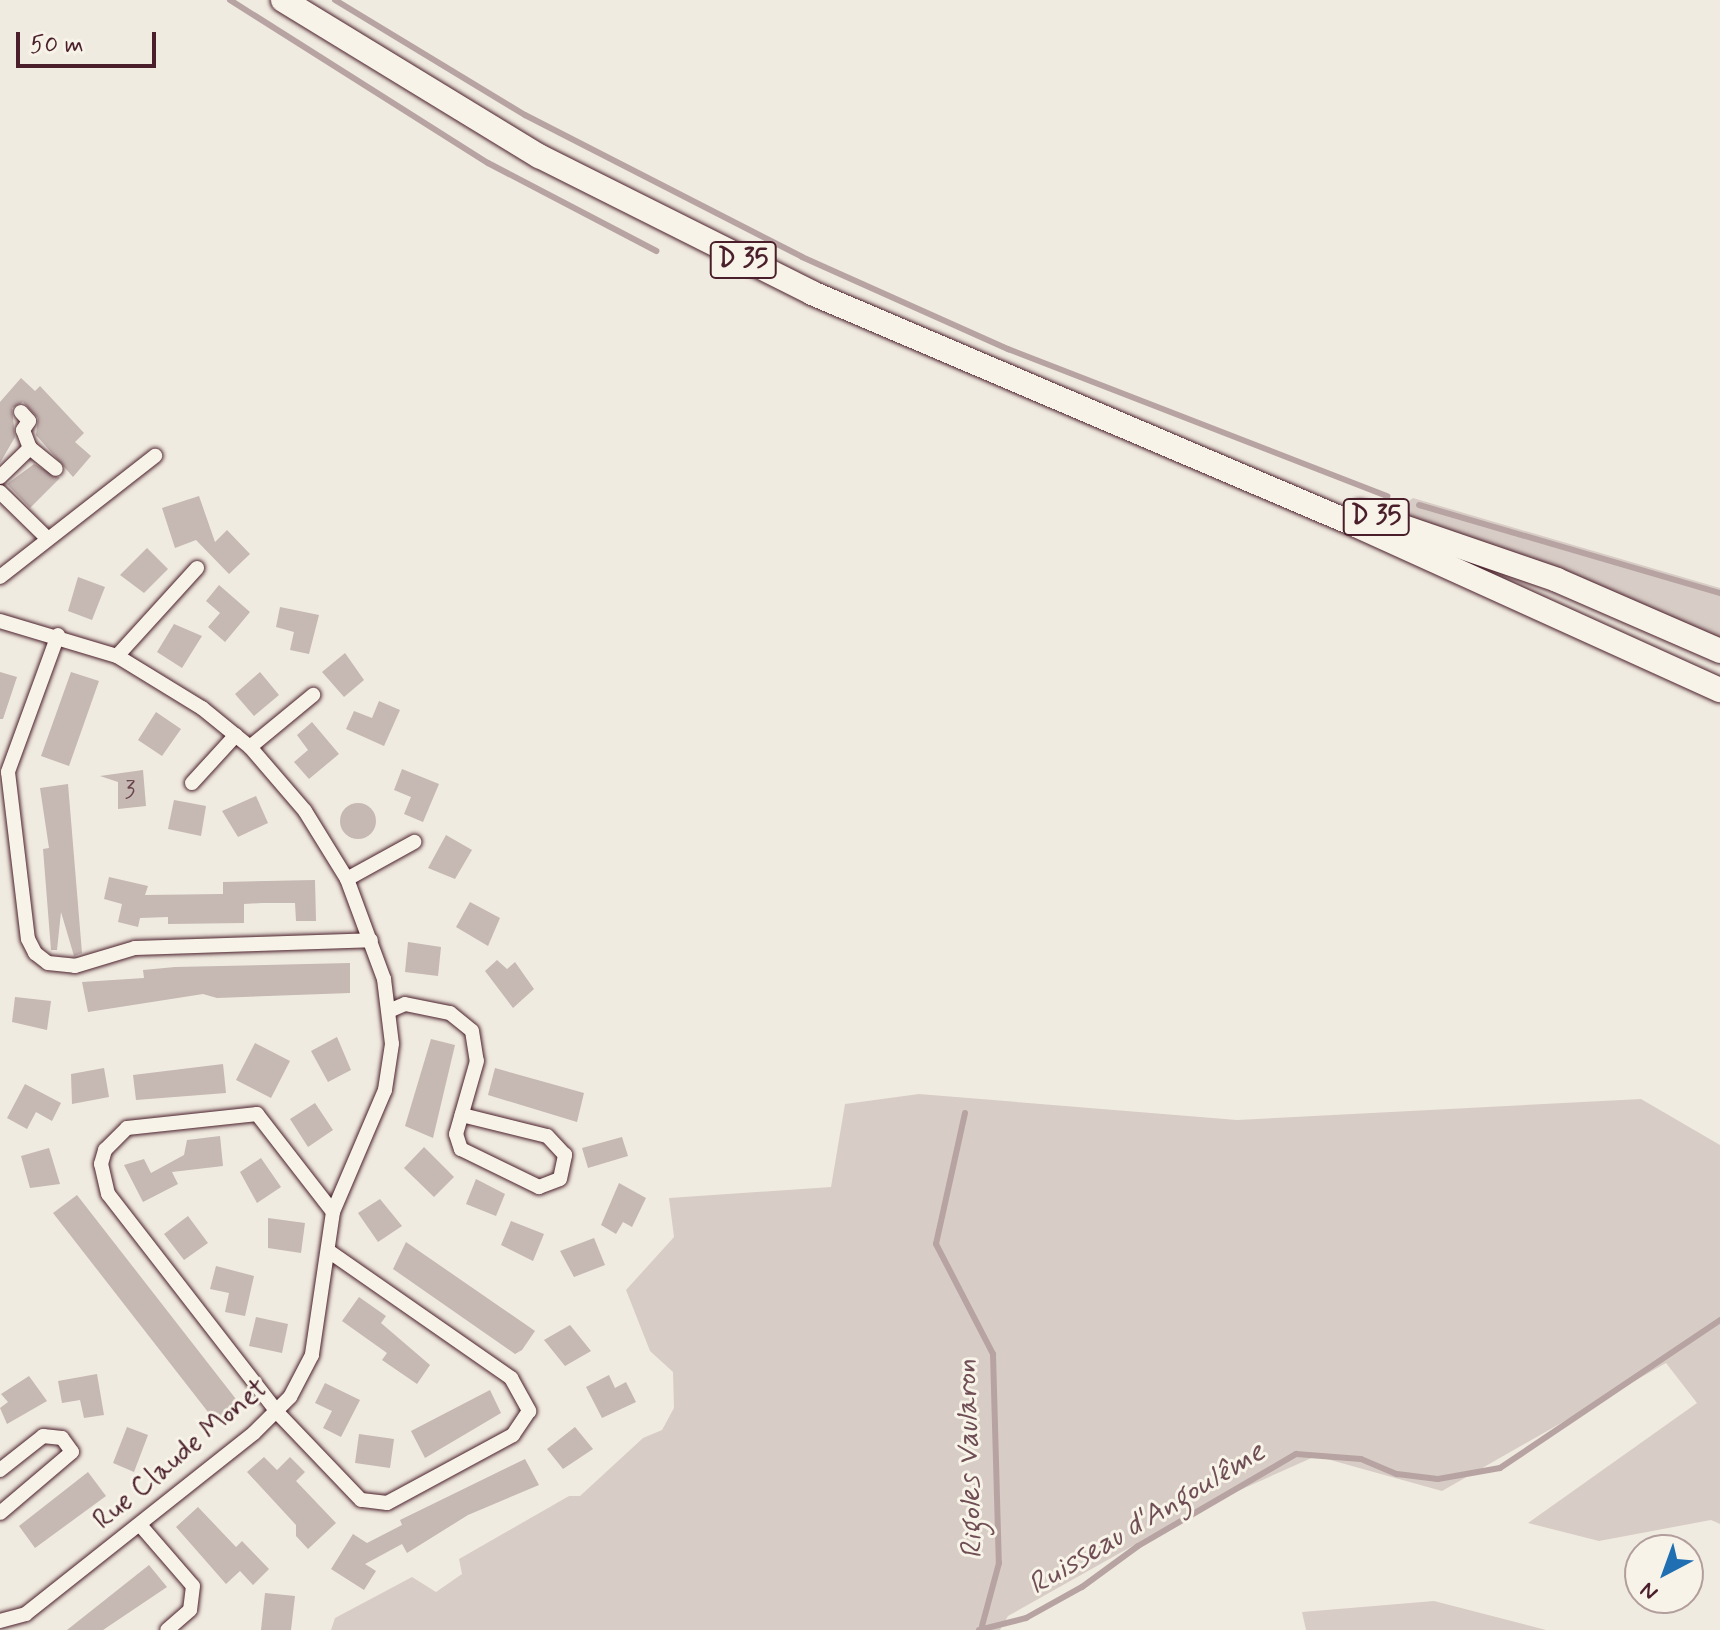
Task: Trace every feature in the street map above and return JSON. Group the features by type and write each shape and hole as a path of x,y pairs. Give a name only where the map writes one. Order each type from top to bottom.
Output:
{"main road":[{"name":"D 35","path":"283,0 437,97 665,222 917,341 1227,471 1720,690"},
{"name":"D 35","path":"1227,471 1523,567 1720,651"}],"street":[{"path":"21,412 29,421 23,430 30,448 56,469"},
{"path":"0,477 30,448"},
{"path":"0,577 46,537 155,456"},
{"path":"0,492 46,537"},
{"path":"117,656 197,568"},
{"name":"Rue Claude Monet","path":"0,621 58,635 117,656 250,747 305,811 347,879 371,940 391,1010 385,1090 333,1212 330,1252 312,1355 278,1413 141,1526 26,1614 0,1621"},
{"path":"58,635 8,772 28,939 35,953 48,963 75,966 135,948 371,940"},
{"path":"250,747 313,695"},
{"path":"192,783 236,735"},
{"path":"347,879 414,842"},
{"path":"391,1010 405,1004 450,1013 472,1031 477,1061 456,1134 461,1149 539,1187 560,1179 565,1155 547,1136 462,1115"},
{"path":"330,1252 511,1378 529,1411 513,1435 387,1503 374,1504 349,1490 278,1413 108,1194 100,1180 105,1150 127,1128 257,1114 333,1212"},
{"path":"0,1470 43,1436 62,1438 72,1452 0,1513"},
{"path":"141,1526 193,1586 190,1610 167,1630"}],"shaded area":[{"path":"1413,498 1720,588 1720,638 1556,568 1394,511"},
{"path":"919,1094 1237,1120 1641,1099 1720,1145 1720,1524 1711,1520 1599,1541 1528,1523 1697,1403 1666,1363 1442,1491 1316,1456 1200,1508 1008,1616 1000,1630 331,1630 335,1618 412,1577 436,1592 462,1574 459,1559 569,1496 580,1496 643,1438 662,1430 674,1408 673,1372 650,1351 626,1290 674,1237 669,1198 831,1187 845,1104"},
{"path":"1434,1601 1546,1630 1306,1630 1302,1612"}],"building":[{"path":"21,378 35,391 40,386 84,433 75,442 91,456 73,477 36,435 38,418 23,402 12,408 15,437 0,463 0,402"},
{"path":"34,464 60,478 30,508 7,484"},
{"path":"199,496 215,542 227,530 250,554 229,574 196,540 175,548 162,508"},
{"path":"147,548 168,569 144,593 120,575"},
{"path":"78,577 105,587 92,620 68,611"},
{"path":"219,585 250,612 225,642 208,627 220,613 206,601"},
{"path":"280,607 319,615 309,654 290,650 294,632 276,627"},
{"path":"174,624 202,636 182,668 157,652"},
{"path":"345,653 364,680 344,697 322,672"},
{"path":"0,672 17,677 3,719 0,719"},
{"path":"71,672 99,681 69,766 41,756"},
{"path":"260,672 279,695 254,716 235,694"},
{"path":"379,701 400,710 384,746 346,729 354,711 372,718"},
{"path":"156,712 181,729 162,756 138,740"},
{"path":"312,722 339,754 309,779 294,762 308,750 297,735"},
{"path":"402,769 439,784 423,822 404,814 411,797 394,790"},
{"path":"143,770 146,806 118,809 118,782 100,776"},
{"path":"68,784 82,953 74,956 61,912 57,950 51,950 43,849 49,848 40,788"},
{"path":"256,796 268,823 238,837 222,811"},
{"path":"174,800 206,806 201,836 168,829"},
{"path":"358,803 371,808 376,821 371,834 358,839 345,834 340,821 345,808"},
{"path":"446,835 472,850 455,879 428,868"},
{"path":"109,877 148,886 145,895 223,894 223,882 315,880 316,921 296,921 295,903 262,903 244,904 244,923 168,924 168,917 140,918 138,927 118,922 122,904 104,899"},
{"path":"470,902 500,918 488,946 456,927"},
{"path":"408,942 441,947 438,976 405,972"},
{"path":"497,960 507,969 515,962 534,989 513,1008 485,971"},
{"path":"350,963 350,993 217,998 203,994 88,1012 82,982 144,978 143,970 175,967"},
{"path":"15,997 51,1001 47,1030 12,1022"},
{"path":"337,1037 351,1070 328,1082 311,1051"},
{"path":"431,1039 455,1045 433,1138 405,1126"},
{"path":"255,1043 290,1061 271,1098 236,1080"},
{"path":"223,1064 226,1093 136,1100 133,1075"},
{"path":"104,1068 109,1097 72,1104 71,1074"},
{"path":"495,1068 584,1093 577,1122 488,1095"},
{"path":"25,1084 61,1103 52,1121 36,1112 27,1129 7,1118"},
{"path":"315,1103 333,1130 308,1147 290,1119"},
{"path":"220,1136 223,1166 172,1172 178,1184 143,1202 124,1165 144,1159 151,1173 184,1155 187,1140"},
{"path":"622,1137 628,1156 588,1168 582,1148"},
{"path":"424,1147 454,1177 434,1197 404,1168"},
{"path":"49,1148 60,1184 30,1188 21,1156"},
{"path":"261,1158 281,1187 257,1203 240,1172"},
{"path":"476,1179 505,1194 496,1216 466,1204"},
{"path":"619,1183 646,1198 632,1227 623,1222 616,1234 601,1225"},
{"path":"77,1195 239,1403 215,1421 53,1213"},
{"path":"380,1199 402,1226 378,1242 358,1213"},
{"path":"188,1216 208,1243 184,1260 164,1234"},
{"path":"268,1218 305,1223 301,1253 268,1248"},
{"path":"511,1221 544,1234 533,1261 501,1245"},
{"path":"594,1238 605,1265 574,1277 560,1251"},
{"path":"406,1242 535,1331 522,1350 515,1354 393,1269"},
{"path":"216,1266 254,1276 245,1316 225,1312 229,1293 210,1289"},
{"path":"359,1297 386,1316 381,1323 430,1365 417,1384 382,1360 387,1353 342,1321"},
{"path":"256,1317 288,1324 282,1353 249,1346"},
{"path":"570,1325 591,1351 565,1366 544,1340"},
{"path":"97,1374 104,1415 84,1418 80,1400 62,1403 58,1381"},
{"path":"609,1375 615,1388 626,1382 636,1402 602,1418 586,1387"},
{"path":"29,1376 47,1401 7,1424 0,1408 8,1402 1,1394"},
{"path":"325,1383 360,1400 341,1437 323,1428 332,1411 315,1403"},
{"path":"490,1390 501,1413 425,1458 411,1431"},
{"path":"127,1427 148,1435 134,1472 113,1463"},
{"path":"575,1427 593,1449 563,1469 547,1449"},
{"path":"359,1434 394,1439 390,1468 355,1463"},
{"path":"264,1457 277,1470 290,1457 305,1472 296,1481 336,1523 308,1549 296,1536 296,1525 247,1472"},
{"path":"525,1459 539,1485 468,1515 407,1553 402,1544 365,1564 376,1571 364,1590 331,1569 353,1534 367,1543 402,1525 400,1520"},
{"path":"88,1472 106,1496 35,1548 19,1526"},
{"path":"198,1507 236,1547 242,1541 269,1569 253,1585 240,1571 226,1584 176,1527"},
{"path":"149,1565 167,1587 103,1630 67,1630"},
{"path":"265,1593 295,1596 291,1630 261,1630"}],"waterway":[{"path":"230,0 488,163 656,251"},
{"path":"335,0 525,115 802,257 1008,349 1387,496"},
{"path":"1419,505 1720,593"},
{"name":"Rigoles Vaularon","path":"965,1113 936,1244 993,1354 999,1563 982,1626"},
{"name":"Ruisseau d'Angoulême","path":"979,1630 1026,1618 1082,1587 1138,1546 1296,1454 1361,1459 1397,1474 1438,1479 1500,1468 1720,1320"}]}
